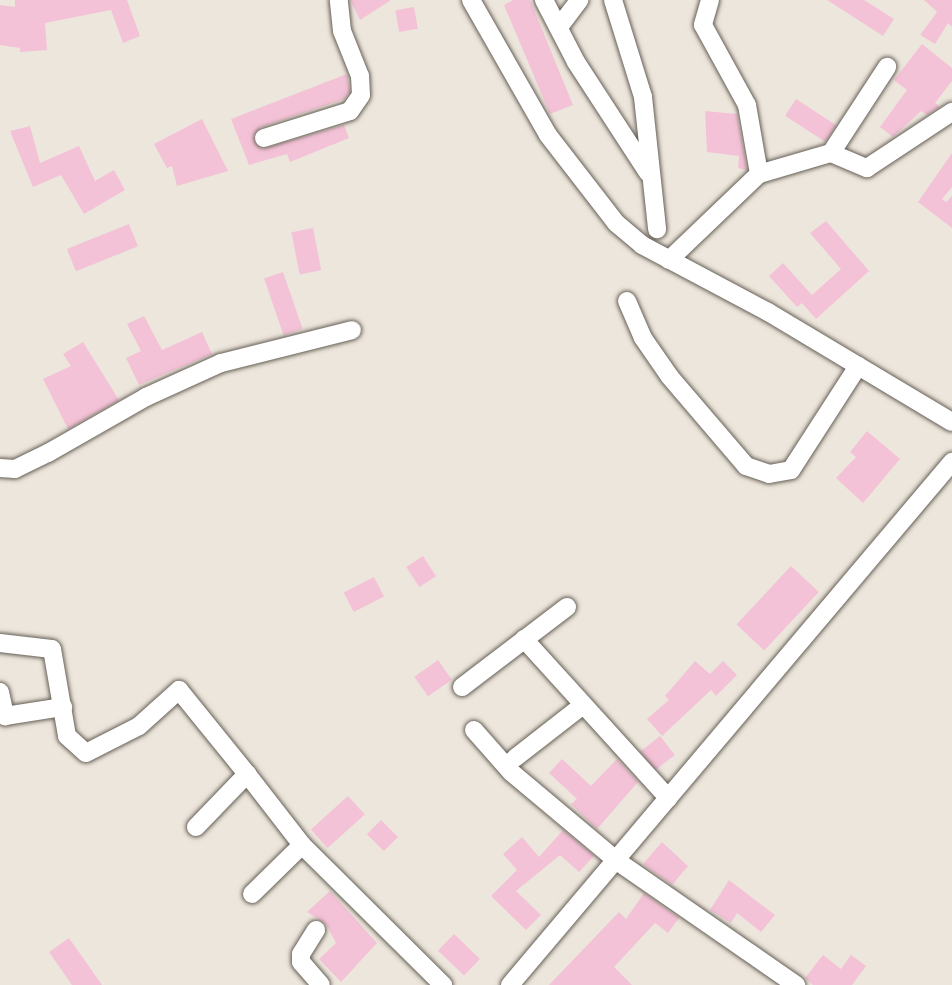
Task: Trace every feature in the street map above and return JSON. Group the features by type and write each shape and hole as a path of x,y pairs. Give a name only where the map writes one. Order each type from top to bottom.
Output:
{"street":[{"path":"264,138 350,111 361,95 360,76 342,31 339,0"},
{"path":"471,0 548,135 616,223 669,260 858,366 952,422"},
{"path":"544,0 651,177"},
{"path":"613,0 643,97 657,229"},
{"path":"710,0 703,25 747,105 759,174"},
{"path":"559,27 574,2"},
{"path":"831,153 887,67"},
{"path":"669,260 759,174 831,153 867,168 952,112"},
{"path":"627,301 643,338 670,377 746,466 769,474 791,470 858,366"},
{"path":"0,468 15,469 146,397 221,363 352,330"},
{"path":"510,985 952,462"},
{"path":"462,687 567,607"},
{"path":"524,639 668,798"},
{"path":"0,643 52,649 68,736 86,753 139,726 179,690 303,845 443,985"},
{"path":"0,692 5,716 63,707"},
{"path":"515,758 583,705"},
{"path":"474,730 511,772 617,861 796,985"},
{"path":"196,827 247,774"},
{"path":"252,894 303,845"},
{"path":"316,930 301,954 302,962 321,985"}],"building":[{"path":"15,0 127,0 140,36 123,43 111,10 45,23 47,50 20,52 20,48 0,45 0,5 15,7"},
{"path":"350,0 391,0 360,20"},
{"path":"513,0 530,0 573,105 550,114 504,5"},
{"path":"827,0 864,0 894,19 883,36"},
{"path":"924,0 952,0 952,27 948,23 935,44 920,35 937,12"},
{"path":"414,7 418,29 399,32 395,10"},
{"path":"922,44 952,68 952,81 935,103 940,107 927,115 921,111 893,137 880,127 907,90 894,80"},
{"path":"347,74 350,92 344,99 261,127 253,136 262,149 344,125 349,138 290,162 287,154 249,165 231,119"},
{"path":"796,99 836,125 825,142 785,116"},
{"path":"705,111 737,114 747,170 738,168 739,156 707,152"},
{"path":"202,119 228,171 177,186 172,166 167,168 154,144"},
{"path":"30,126 40,163 79,146 95,181 114,170 125,190 84,214 61,175 33,187 10,131"},
{"path":"952,153 952,187 942,199 946,202 952,196 952,228 918,202"},
{"path":"826,221 869,271 816,319 802,303 797,307 769,276 783,263 812,295 841,269 810,233"},
{"path":"129,224 138,246 76,271 67,249"},
{"path":"313,228 321,270 300,274 291,232"},
{"path":"283,272 303,329 284,335 264,279"},
{"path":"144,316 162,350 202,332 212,354 139,385 126,358 141,351 127,324"},
{"path":"83,342 119,400 68,429 43,379 71,366 63,354"},
{"path":"867,431 900,459 863,503 836,478 856,457 850,452"},
{"path":"423,556 436,576 419,587 406,567"},
{"path":"791,566 819,592 764,650 736,625"},
{"path":"374,577 384,597 354,612 344,592"},
{"path":"438,660 452,680 428,696 414,677"},
{"path":"695,661 710,674 723,661 737,675 716,696 711,690 662,736 647,719 669,700 665,696"},
{"path":"660,736 675,755 655,770 640,751"},
{"path":"562,759 591,786 617,759 638,782 597,829 571,804 577,799 549,773"},
{"path":"348,796 365,815 328,848 311,829"},
{"path":"381,820 398,837 384,851 367,834"},
{"path":"563,830 594,856 579,872 560,855 516,891 541,915 526,930 491,896 517,870 503,854 522,837 539,857"},
{"path":"662,842 688,866 672,885 643,864"},
{"path":"729,880 775,915 761,932 737,913 731,923 710,910"},
{"path":"330,891 377,943 341,982 319,959 336,943 326,924 307,912"},
{"path":"644,893 679,918 668,933 655,923 614,967 632,985 549,985 619,912 626,919"},
{"path":"454,934 480,959 464,976 438,951"},
{"path":"69,938 102,985 72,985 49,952"},
{"path":"823,955 841,969 851,955 866,966 852,985 813,985 805,978"}]}
